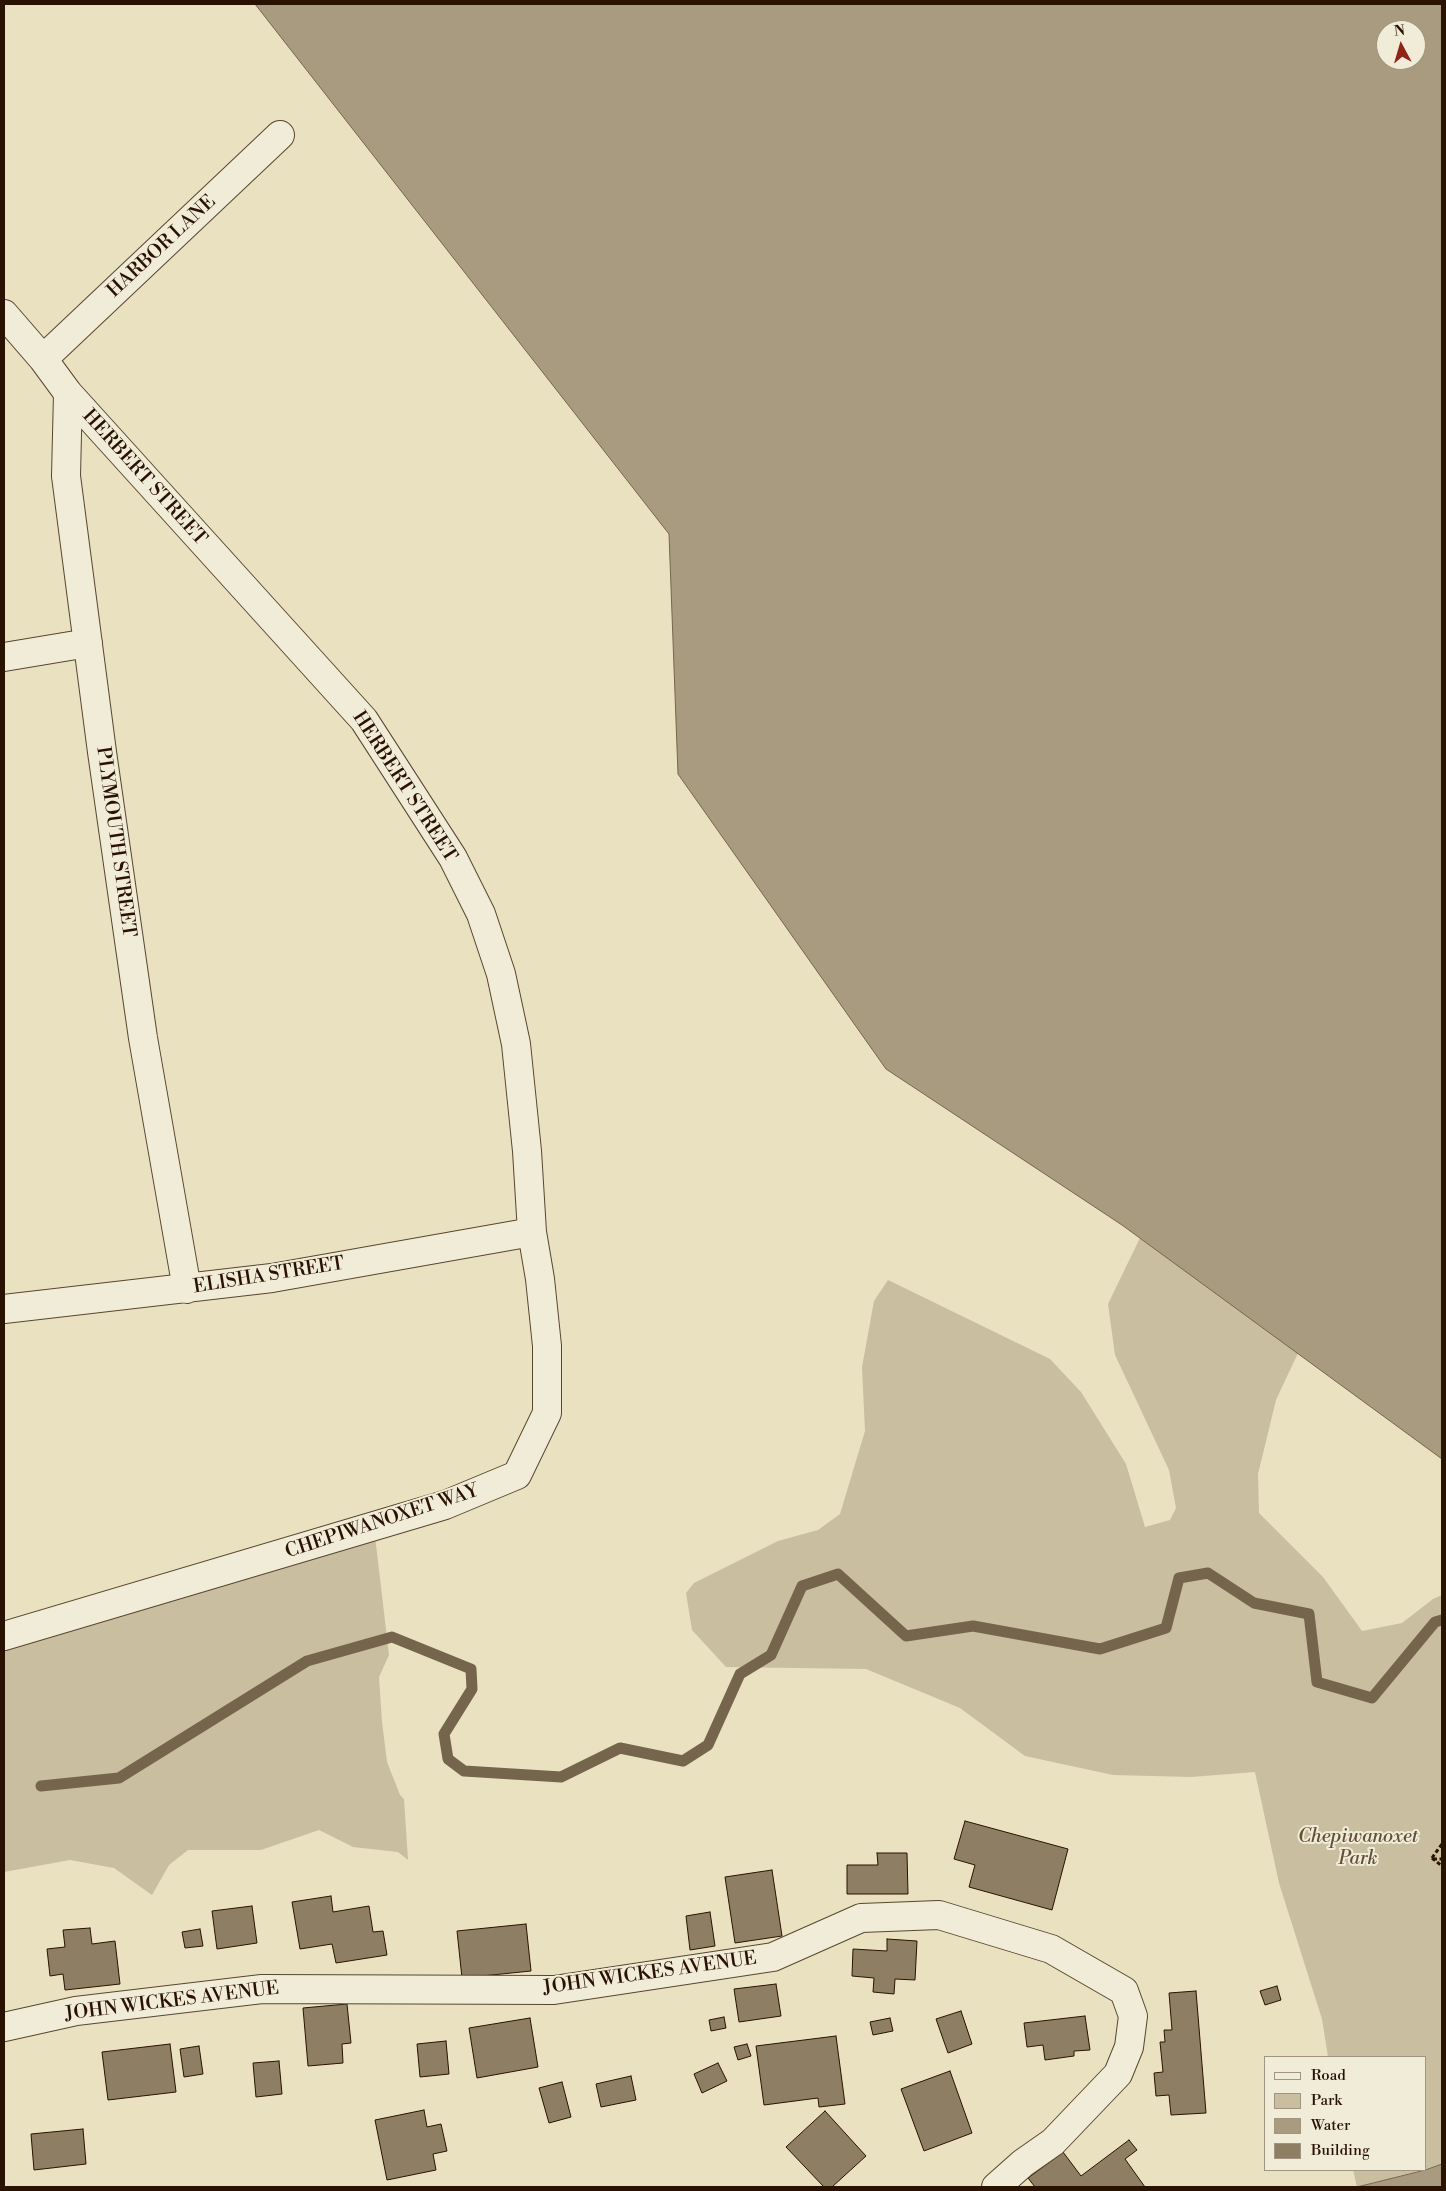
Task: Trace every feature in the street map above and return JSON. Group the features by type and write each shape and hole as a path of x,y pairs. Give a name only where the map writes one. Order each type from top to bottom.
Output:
{"street":[{"name":"HARBOR LANE","path":"43,359 280,135"},
{"name":"HERBERT STREET","path":"4,314 43,359 68,393 364,720 453,858 480,914 501,974 516,1044 527,1151 532,1232"},
{"name":"PLYMOUTH STREET","path":"68,393 66,476 88,643 143,1038 187,1289"},
{"path":"4,657 88,643"},
{"name":"ELISHA STREET","path":"4,1309 272,1278 532,1232"},
{"name":"CHEPIWANOXET WAY","path":"4,1636 445,1505 518,1475 547,1413 548,1346 532,1232"},
{"name":"JOHN WICKES AVENUE","path":"4,2027 76,2011 262,1989 554,1990 772,1957 861,1918 939,1915 1050,1949 1124,1991 1133,2016 1129,2047 1118,2074 1053,2142 1023,2163 996,2187"}],"path":[{"path":"1432,1858 1442,1844"},
{"path":"1432,1858 1442,1859"},
{"path":"1432,1858 1442,1866"}],"green space":[{"name":"Chepiwanoxet Park","path":"1140,1238 1298,1353 1276,1400 1258,1474 1259,1513 1323,1577 1362,1631 1402,1623 1433,1599 1442,1595 1442,2164 1426,2169 1426,2056 1328,2056 1322,2019 1279,1883 1255,1772 1191,1777 1113,1775 1025,1756 960,1708 866,1669 726,1667 692,1630 686,1593 694,1583 778,1541 818,1530 840,1514 865,1431 862,1367 874,1301 888,1280 1050,1359 1081,1392 1126,1464 1145,1527 1170,1520 1176,1508 1169,1470 1115,1355 1108,1304"},
{"path":"375,1536 389,1655 379,1677 382,1722 387,1762 400,1795 404,1799 408,1860 398,1852 353,1847 319,1830 261,1850 188,1850 169,1865 152,1895 114,1868 70,1860 4,1872 4,1634"},
{"path":"1353,2171 1418,2171 1357,2187"}],"water":[{"path":"255,4 1442,4 1442,1459 1122,1225 886,1069 678,774 669,534"},
{"path":"1442,2164 1442,2187 1357,2187 1426,2171"}],"building":[{"path":"965,1821 1068,1849 1052,1910 969,1887 975,1865 954,1859"},
{"path":"877,1853 907,1853 908,1894 847,1894 847,1865 878,1865"},
{"path":"772,1870 782,1936 735,1943 725,1877"},
{"path":"331,1896 333,1912 369,1906 373,1932 383,1931 387,1955 336,1963 332,1944 300,1949 292,1902"},
{"path":"252,1906 257,1943 217,1949 212,1911"},
{"path":"710,1912 715,1946 690,1950 686,1916"},
{"path":"526,1924 531,1971 462,1978 457,1931"},
{"path":"90,1928 92,1944 115,1941 120,1984 65,1990 63,1974 50,1976 47,1949 65,1947 63,1930"},
{"path":"200,1929 203,1946 185,1948 182,1932"},
{"path":"887,1939 917,1941 915,1980 895,1979 894,1994 873,1992 874,1978 852,1976 853,1949 887,1951"},
{"path":"776,1984 781,2016 739,2022 734,1989"},
{"path":"1277,1986 1281,2000 1265,2005 1260,1991"},
{"path":"1196,1991 1206,2113 1171,2115 1169,2095 1156,2096 1154,2073 1163,2072 1160,2042 1165,2042 1164,2030 1172,2030 1169,1993"},
{"path":"347,2004 351,2043 342,2044 343,2063 308,2066 303,2008"},
{"path":"961,2011 972,2044 948,2053 936,2019"},
{"path":"1085,2016 1090,2050 1074,2051 1074,2056 1045,2060 1043,2045 1027,2047 1024,2023"},
{"path":"724,2017 726,2028 711,2031 709,2020"},
{"path":"530,2018 538,2067 477,2078 469,2028"},
{"path":"890,2018 893,2031 873,2035 870,2022"},
{"path":"836,2036 845,2104 819,2107 818,2098 764,2105 756,2046"},
{"path":"446,2041 449,2074 420,2077 417,2044"},
{"path":"170,2044 176,2092 108,2100 102,2052"},
{"path":"747,2044 751,2056 738,2060 734,2047"},
{"path":"199,2046 203,2074 184,2077 180,2049"},
{"path":"279,2061 282,2094 256,2097 253,2063"},
{"path":"718,2063 727,2081 702,2093 694,2074"},
{"path":"950,2071 972,2133 924,2151 901,2089"},
{"path":"631,2076 636,2100 601,2107 596,2084"},
{"path":"562,2082 571,2117 549,2123 539,2088"},
{"path":"424,2110 427,2127 441,2124 447,2151 433,2154 436,2170 387,2180 375,2120"},
{"path":"825,2111 866,2156 832,2187 824,2187 786,2147"},
{"path":"83,2129 86,2164 34,2170 31,2134"},
{"path":"1129,2140 1137,2150 1125,2159 1145,2187 1035,2187 1028,2178 1063,2152 1081,2176"}],"waterway":[{"path":"41,1786 119,1778 307,1661 392,1637 471,1669 472,1689 444,1734 448,1759 464,1771 561,1777 620,1748 683,1761 708,1745 740,1674 771,1655 802,1586 838,1574 906,1636 973,1626 1100,1649 1166,1628 1179,1578 1208,1573 1254,1603 1309,1614 1317,1682 1372,1698 1435,1622 1442,1620"}]}
